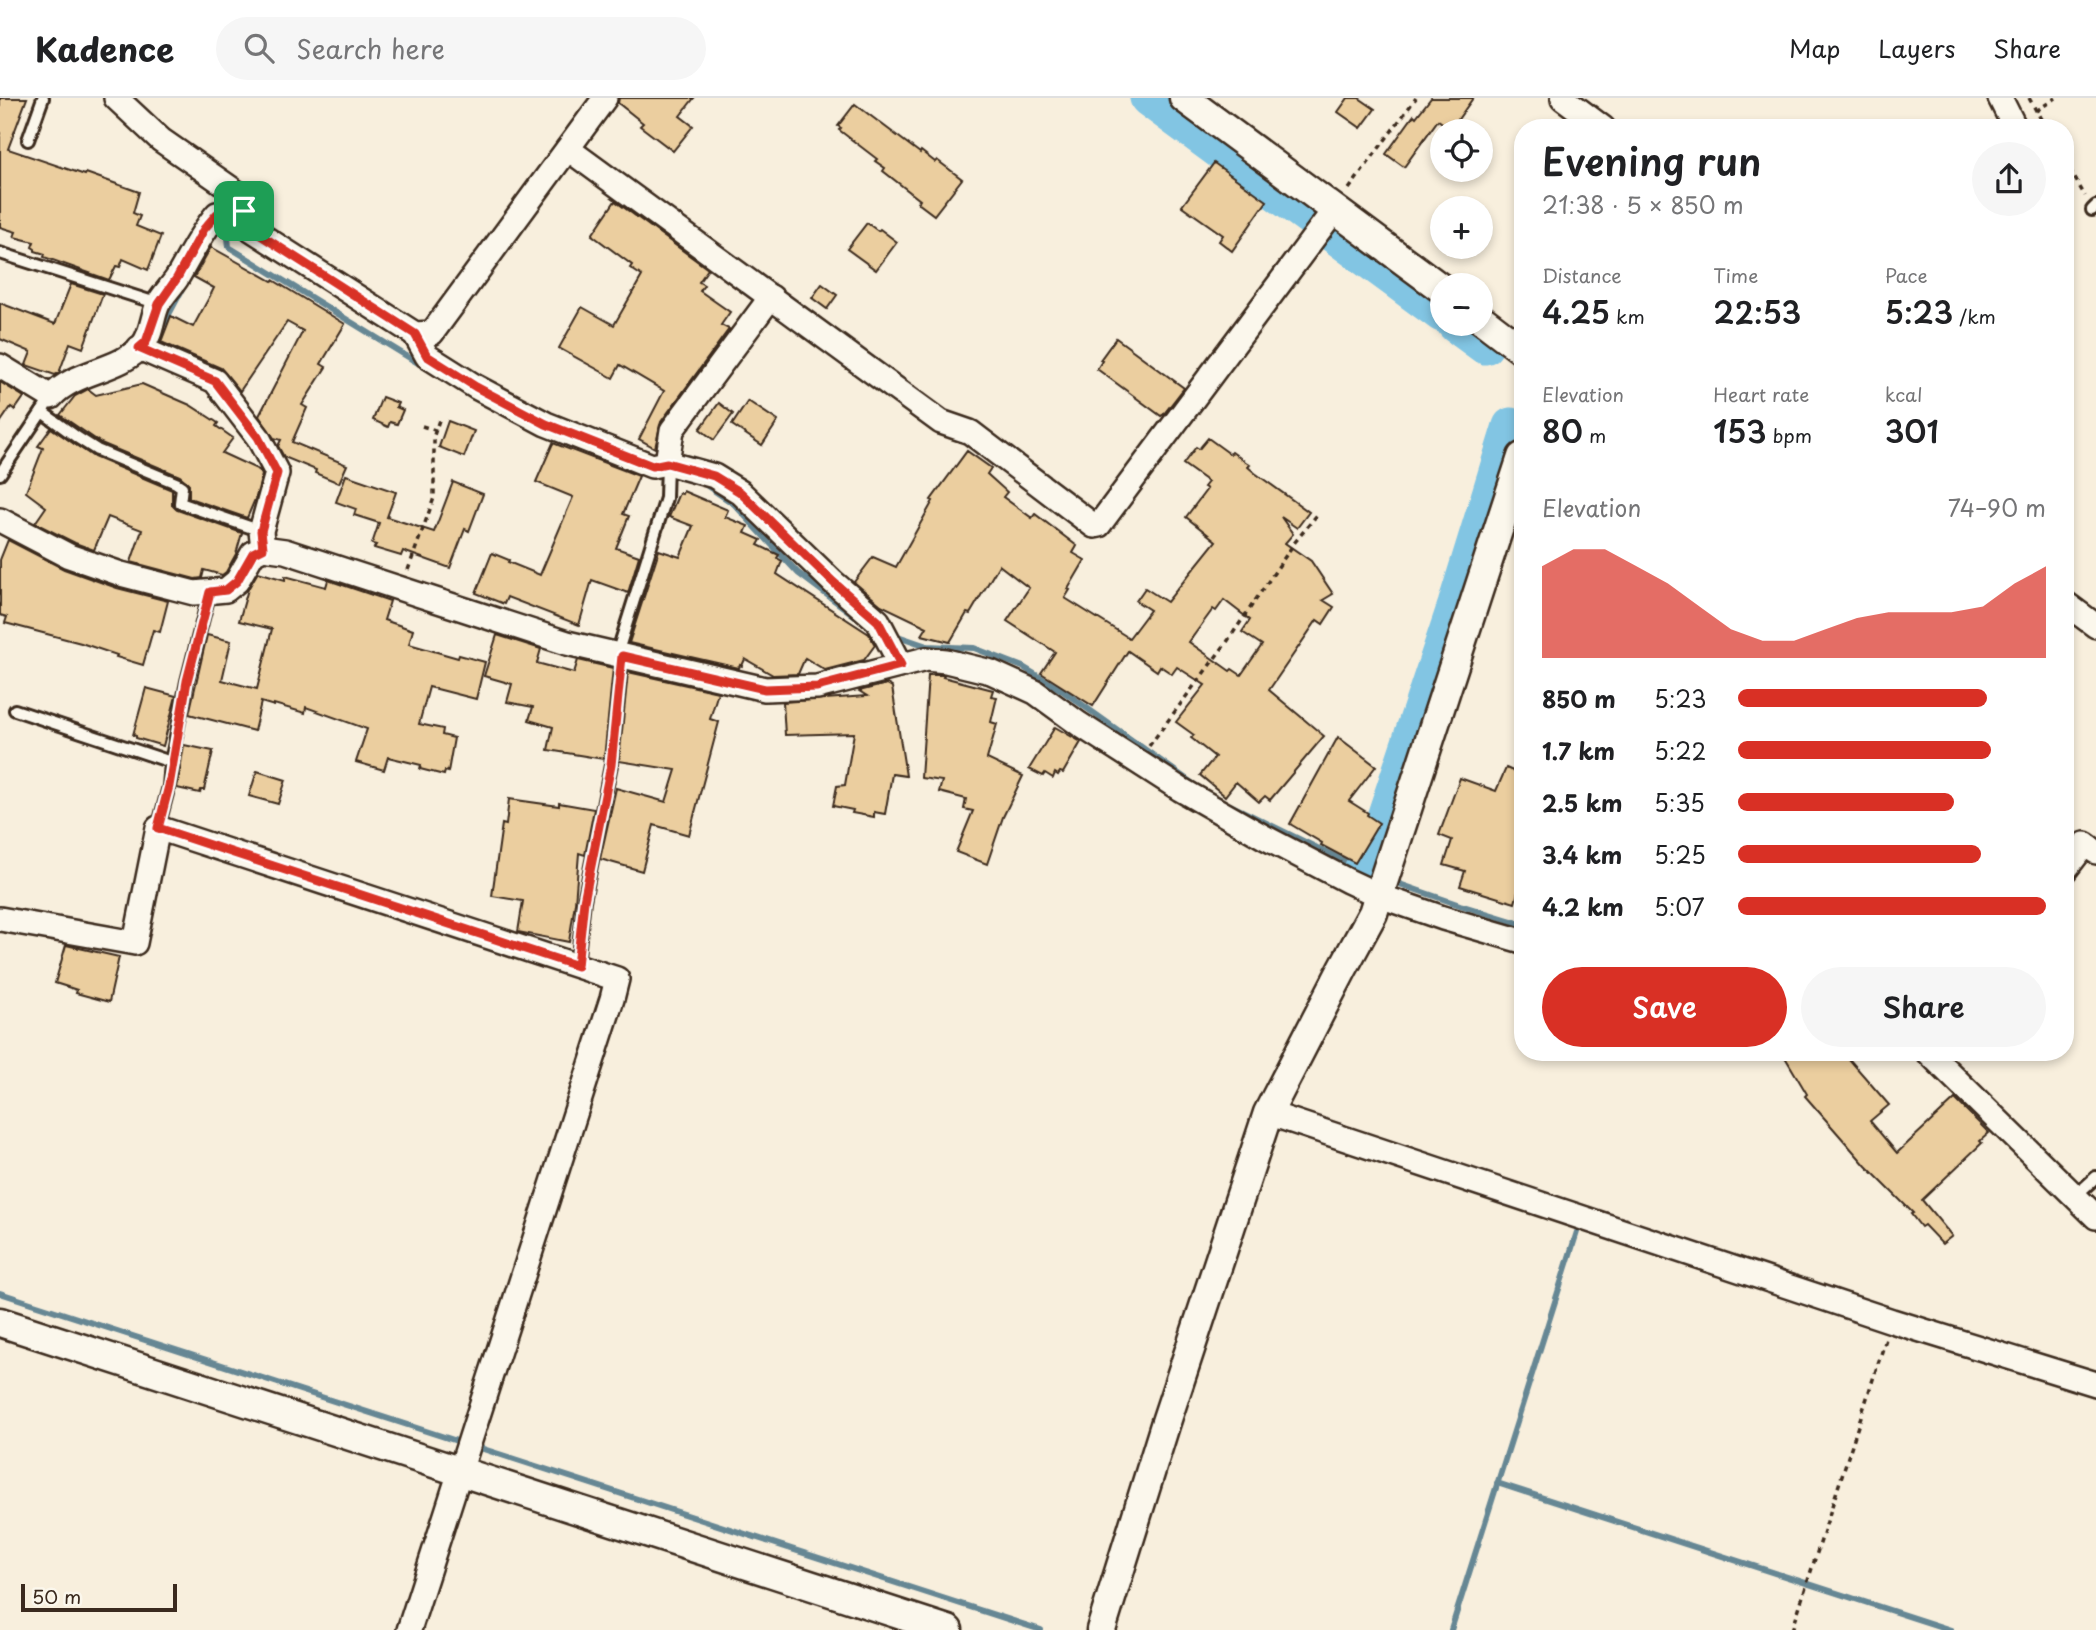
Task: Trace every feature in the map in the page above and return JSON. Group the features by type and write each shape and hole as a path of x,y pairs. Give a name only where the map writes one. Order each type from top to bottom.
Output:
{"street":[{"path":"116,98 161,140 243,197 244,211 251,229 415,334 427,356 476,387 546,424 652,466 667,463 714,476 740,492 833,582 878,621 901,665"},
{"path":"415,334 432,333 605,98"},
{"path":"1184,98 1430,280"},
{"path":"1563,98 1591,119"},
{"path":"2000,98 2010,119"},
{"path":"568,149 941,422 970,432 1094,526 1099,525 1335,209"},
{"path":"0,366 46,405 58,389 72,381 132,356 146,342 159,304 204,229 217,214 244,211"},
{"path":"667,463 672,430 771,297"},
{"path":"1493,328 1514,344"},
{"path":"0,520 69,556 177,590 194,593 226,590 237,581 262,540 277,473 258,437 215,381 139,348"},
{"path":"1101,1630 1165,1425 1268,1113 1373,914 1514,482"},
{"path":"262,540 285,551 567,643 765,689 817,687 926,659 991,672 1035,692 1079,724 1180,789 1264,837 1380,896 1514,939"},
{"path":"2074,610 2096,626"},
{"path":"0,919 135,943 158,828 617,979 409,1630"},
{"path":"2074,858 2085,844 2096,852"},
{"path":"1939,1061 2096,1217"},
{"path":"1268,1113 1892,1321 2096,1384"},
{"path":"0,1322 466,1452 948,1630"}],"lane":[{"path":"28,140 43,98"},
{"path":"0,253 159,304"},
{"path":"0,474 46,405 78,439 182,487 180,503 262,540"},
{"path":"577,966 584,901 611,765 620,655 666,499 667,463"},
{"path":"158,828 169,786 187,681 210,592"},
{"path":"15,710 172,762"},
{"path":"2074,1197 2096,1177"}],"path":[{"path":"1335,209 1416,98"},
{"path":"2029,98 2041,119"},
{"path":"2036,111 2056,98"},
{"path":"2074,176 2094,208"},
{"path":"402,588 434,498 440,417"},
{"path":"422,426 438,431"},
{"path":"1136,761 1197,683 1317,515"},
{"path":"1792,1630 1892,1321"}],"building":[{"path":"0,98 27,98 8,149 139,192 133,213 140,216 136,226 161,236 148,270 123,259 109,280 44,257 45,254 32,247 34,242 14,237 16,232 0,227"},
{"path":"619,98 694,98 680,116 693,126 673,151 640,126 643,123 618,103"},
{"path":"1348,98 1359,98 1375,109 1361,128 1338,112"},
{"path":"1431,98 1473,98 1458,119 1430,119 1430,131 1404,167 1386,154 1414,115 1416,117"},
{"path":"855,104 920,153 921,151 935,162 937,160 962,179 934,215 918,203 920,200 883,171 885,168 875,161 877,159 839,130 841,128 838,126"},
{"path":"1214,163 1267,201 1232,251 1219,241 1223,235 1182,206"},
{"path":"615,201 708,269 699,282 704,285 700,291 730,312 721,325 729,329 661,422 655,448 639,439 664,391 620,365 613,378 559,348 582,307 614,325 642,276 630,268 632,265 592,235"},
{"path":"867,223 897,242 876,270 847,249"},
{"path":"211,247 273,280 345,324 321,364 326,367 302,405 307,408 292,442 347,465 339,483 284,457 278,446 281,440 274,438 259,416 303,331 287,322 240,391 221,368 161,342 171,316 193,327 211,294 214,288 194,277"},
{"path":"71,284 103,294 83,348 70,343 59,373 55,375 26,365 31,352 0,339 0,303 55,324"},
{"path":"822,284 837,295 827,309 812,298"},
{"path":"1116,338 1184,388 1163,415 1097,369 1102,361 1100,360"},
{"path":"0,382 24,397 15,410 11,407 0,423"},
{"path":"142,384 190,405 218,423 216,426 233,438 222,453 259,470 262,475 247,518 189,498 189,484 180,476 101,443 60,415 75,396 88,389 96,395"},
{"path":"382,397 398,403 396,407 403,410 397,424 390,422 388,427 373,420"},
{"path":"748,401 778,421 762,445 732,425"},
{"path":"719,403 733,414 714,440 700,429"},
{"path":"448,421 474,431 464,457 439,447"},
{"path":"51,428 94,457 172,490 172,505 177,510 242,533 236,554 226,572 222,575 204,570 202,578 195,579 131,562 142,530 108,517 94,550 35,523 46,507 26,492 43,448 38,446"},
{"path":"1208,438 1250,465 1248,467 1255,473 1309,512 1297,528 1281,517 1293,534 1285,543 1311,561 1333,594 1323,600 1334,607 1323,624 1317,620 1269,690 1324,736 1270,800 1265,796 1259,802 1236,782 1225,796 1200,775 1215,757 1191,738 1194,735 1176,722 1205,685 1177,667 1172,674 1160,666 1157,671 1128,651 1093,706 1041,673 1055,652 1007,621 1029,588 999,565 950,642 922,635 927,627 881,605 854,582 873,557 896,567 933,501 931,500 967,451 991,468 987,474 1007,492 1003,497 1032,518 1035,514 1077,546 1073,553 1085,560 1065,598 1129,638 1150,610 1136,601 1145,588 1167,602 1216,541 1186,517 1207,489 1204,487 1208,482 1183,464 1196,447 1199,449","holes":["1224,600 1250,620 1242,632 1262,645 1241,675 1232,669 1230,671 1189,642 1213,609 1216,611"]},
{"path":"553,443 639,476 623,514 629,516 616,548 639,556 628,593 592,580 579,625 507,597 504,604 476,593 492,553 540,575 573,497 536,482"},
{"path":"346,475 396,492 387,517 434,532 453,482 483,494 469,531 465,529 450,568 403,551 401,556 374,548 376,545 372,544 379,523 354,515 356,509 336,502"},
{"path":"683,491 728,510 725,517 748,526 745,533 761,540 758,545 779,555 777,558 782,561 777,574 869,634 875,645 864,660 825,670 805,658 798,674 773,675 745,659 739,668 629,643 659,550 680,557 693,526 669,517 679,493 682,494"},
{"path":"8,540 64,569 117,588 168,601 160,632 153,630 143,665 81,643 5,623 7,617 0,615 0,560"},
{"path":"258,572 326,587 328,580 390,601 384,620 413,630 409,644 458,658 459,655 485,662 476,699 429,687 419,724 443,729 442,735 454,738 448,772 445,771 444,775 420,769 421,765 388,757 384,770 356,762 367,729 306,707 305,713 261,702 254,731 189,714 207,635 231,641 222,680 257,689 272,629 239,621 248,589"},
{"path":"497,635 541,649 537,663 574,673 578,660 613,668 604,759 548,750 553,727 529,720 533,707 507,702 512,684 484,676"},
{"path":"628,672 718,692 710,719 719,722 689,835 654,825 642,871 600,859 616,788 666,802 676,770 619,761"},
{"path":"928,675 944,675 943,677 993,690 991,696 997,697 991,722 997,724 987,759 1023,776 1003,817 987,864 956,852 973,811 964,809 966,799 939,792 942,781 921,778"},
{"path":"887,684 892,687 906,776 892,774 885,814 874,812 874,817 852,813 853,810 833,806 837,786 845,785 854,733 785,735 783,702 867,696 859,691"},
{"path":"146,688 176,696 163,746 133,735"},
{"path":"1055,727 1081,742 1063,773 1055,773 1053,778 1029,769"},
{"path":"1338,737 1376,766 1349,801 1379,823 1355,863 1290,824"},
{"path":"184,745 213,751 204,790 200,793 177,788"},
{"path":"1506,768 1514,772 1514,903 1460,886 1465,871 1444,865 1452,840 1439,835 1460,778 1496,791"},
{"path":"257,771 286,780 278,804 249,796"},
{"path":"509,799 594,809 585,855 579,853 569,942 518,932 523,901 492,896 502,824 506,825"},
{"path":"66,945 119,957 109,1002 76,993 77,990 55,983"},
{"path":"1787,1061 1851,1061 1889,1105 1870,1121 1897,1153 1955,1099 1989,1133 1980,1141 1982,1143 1922,1200 1952,1236 1942,1244 1924,1225 1921,1227 1911,1214 1913,1213 1866,1166 1805,1096 1807,1094"}],"waterway":[{"path":"1148,98 1430,305"},
{"path":"220,223 235,226 228,238 229,247 426,368"},
{"path":"159,333 184,286"},
{"path":"1471,336 1485,346"},
{"path":"1362,870 1371,859 1456,605 1511,426"},
{"path":"706,485 734,504 798,573 858,618"},
{"path":"892,634 927,646 974,648 1023,667 1063,691 1196,786"},
{"path":"1230,805 1378,876"},
{"path":"1391,881 1514,922"},
{"path":"1451,1630 1577,1232"},
{"path":"0,1293 463,1443"},
{"path":"474,1446 1041,1630"},
{"path":"1497,1483 1951,1630"}],"route":[{"path":"244,211 251,229 415,334 427,356 476,387 546,424 626,456 652,466 667,463 714,476 740,492 833,582 878,621 901,665 817,687 765,689 622,656 611,765 584,901 577,966 158,828 169,786 187,681 210,592 226,590 237,581 253,553 263,548 261,531 277,473 258,437 215,381 139,348 146,342 159,304 204,229 217,214 244,211"}]}
